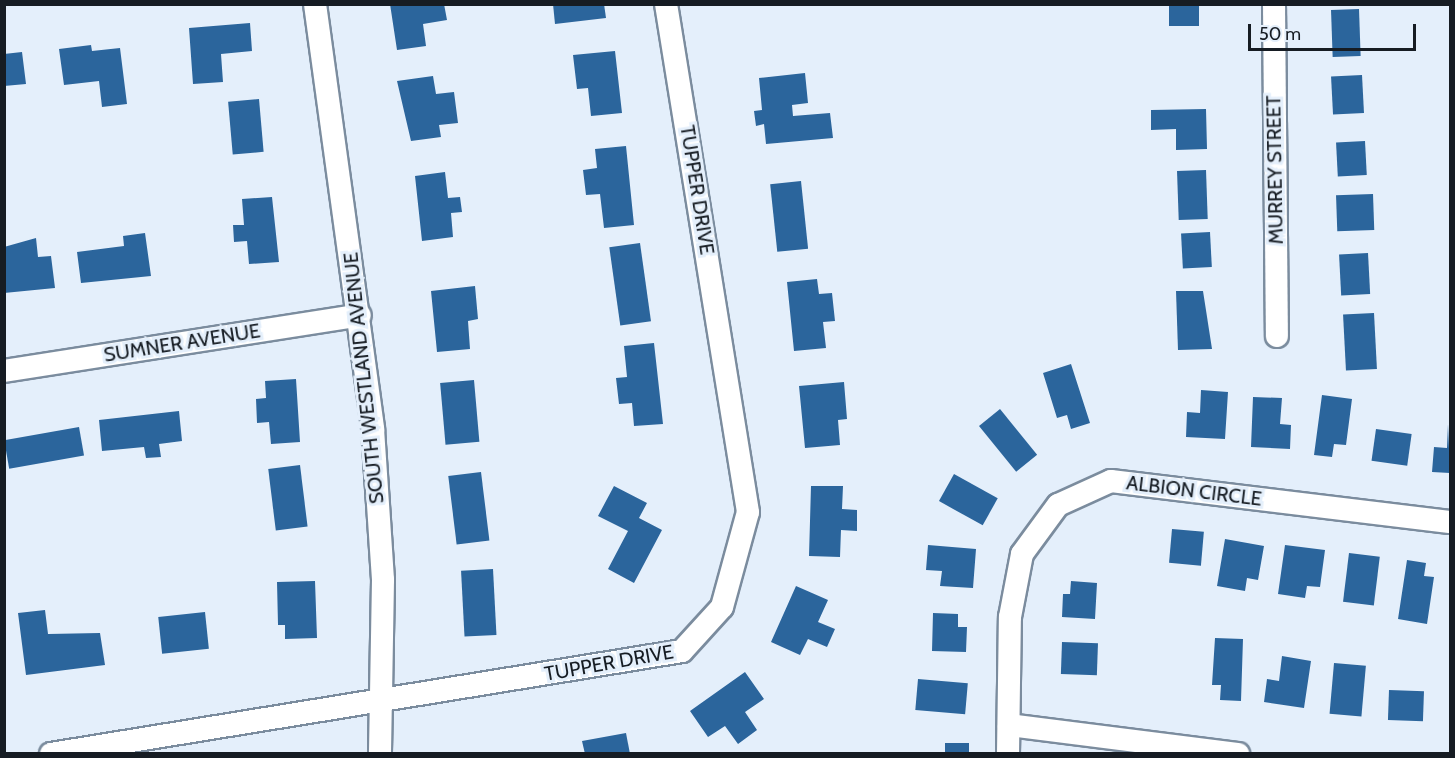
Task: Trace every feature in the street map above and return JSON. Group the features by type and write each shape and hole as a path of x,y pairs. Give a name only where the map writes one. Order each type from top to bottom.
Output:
{"street":[{"name":"SOUTH WESTLAND AVENUE","path":"315,4 360,315 383,580 380,753"},
{"name":"TUPPER DRIVE","path":"51,753 382,703 682,651 722,607 748,512 666,4"},
{"name":"MURREY STREET","path":"1274,4 1277,336"},
{"name":"SUMNER AVENUE","path":"4,370 360,315"},
{"name":"ALBION CIRCLE","path":"1008,753 1010,617 1022,554 1058,504 1111,481 1450,522"},
{"path":"1009,725 1238,753"}],"building":[{"path":"390,4 444,4 447,20 423,24 426,46 397,50"},
{"path":"553,4 604,4 606,18 555,24"},
{"path":"1169,4 1199,4 1199,26 1169,26"},
{"path":"1359,9 1361,56 1333,57 1331,10"},
{"path":"250,23 252,51 221,54 223,82 193,84 189,28"},
{"path":"91,45 92,51 120,48 127,104 102,107 99,81 64,85 59,49"},
{"path":"615,51 622,113 591,116 588,88 577,89 573,55"},
{"path":"22,52 26,84 4,86 4,54"},
{"path":"805,73 808,103 792,105 793,116 830,113 833,138 766,144 764,124 756,126 754,111 762,110 759,78"},
{"path":"1362,75 1364,113 1333,115 1331,77"},
{"path":"433,76 436,94 454,92 458,123 439,125 441,137 411,141 397,81"},
{"path":"259,99 264,152 233,155 228,102"},
{"path":"1206,109 1207,149 1176,150 1176,129 1151,130 1151,110"},
{"path":"1365,141 1367,175 1338,176 1336,143"},
{"path":"626,146 634,225 604,228 600,194 586,195 583,170 597,168 595,149"},
{"path":"1206,170 1208,219 1179,220 1177,171"},
{"path":"445,172 448,198 460,197 462,212 451,213 453,237 422,241 415,176"},
{"path":"801,181 808,249 777,252 770,184"},
{"path":"1373,194 1374,230 1337,231 1336,195"},
{"path":"272,197 279,262 249,264 247,241 234,242 233,225 244,225 242,199"},
{"path":"1210,232 1212,267 1183,268 1181,234"},
{"path":"145,233 151,276 81,283 77,252 124,246 123,236"},
{"path":"36,238 38,257 51,256 55,288 4,293 4,247"},
{"path":"640,243 651,321 620,326 609,247"},
{"path":"1368,253 1370,294 1341,295 1339,255"},
{"path":"817,279 819,294 832,293 835,321 823,322 826,348 794,351 787,282"},
{"path":"475,286 478,319 468,321 470,349 437,352 431,291"},
{"path":"1176,291 1203,291 1212,349 1178,350"},
{"path":"1374,313 1377,369 1346,371 1343,315"},
{"path":"654,343 663,424 634,426 632,403 619,404 616,378 627,377 624,346"},
{"path":"1071,364 1090,423 1071,429 1067,415 1057,418 1043,373"},
{"path":"296,379 300,442 271,444 269,422 257,423 256,399 266,398 265,381"},
{"path":"474,380 479,442 446,445 440,383"},
{"path":"844,382 847,419 838,420 840,445 805,448 799,386"},
{"path":"1201,390 1228,392 1225,439 1186,437 1187,412 1200,413"},
{"path":"1322,395 1352,399 1346,445 1334,444 1332,457 1314,455"},
{"path":"1253,397 1282,398 1280,424 1291,425 1290,449 1251,447"},
{"path":"1000,409 1037,455 1016,472 979,426"},
{"path":"179,411 182,441 159,444 161,457 146,458 144,447 102,451 99,420"},
{"path":"1448,424 1450,473 1432,472 1434,447 1447,448"},
{"path":"79,427 84,456 9,469 4,440"},
{"path":"1376,429 1412,434 1407,466 1372,461"},
{"path":"300,465 308,527 276,530 268,469"},
{"path":"481,472 489,540 457,545 448,476"},
{"path":"954,474 998,498 983,525 939,501"},
{"path":"614,486 647,503 639,518 662,530 634,583 608,569 628,531 598,516"},
{"path":"811,486 843,486 842,509 857,510 857,531 841,530 840,557 809,556"},
{"path":"1172,529 1204,532 1201,566 1169,563"},
{"path":"1225,539 1264,546 1258,580 1247,578 1245,591 1217,586"},
{"path":"928,545 976,549 973,588 940,586 942,571 926,570"},
{"path":"1285,545 1325,550 1320,587 1307,586 1305,598 1278,594"},
{"path":"1349,553 1380,557 1374,605 1343,602"},
{"path":"1407,560 1426,563 1424,576 1434,577 1427,624 1398,619"},
{"path":"493,569 496,635 464,637 461,571"},
{"path":"315,581 317,638 285,639 285,625 278,625 277,582"},
{"path":"1071,581 1097,583 1095,619 1062,617 1063,594 1070,594"},
{"path":"796,586 828,600 818,622 835,629 827,647 808,639 800,655 771,642"},
{"path":"45,610 48,634 100,633 105,665 26,675 18,613"},
{"path":"205,612 209,649 162,654 158,617"},
{"path":"933,613 958,614 958,627 967,627 966,652 932,651"},
{"path":"1215,638 1243,639 1241,701 1220,700 1221,685 1212,685"},
{"path":"1062,642 1098,643 1097,675 1061,674"},
{"path":"1282,656 1311,661 1304,708 1264,702 1267,679 1279,681"},
{"path":"1334,663 1366,666 1361,717 1330,714"},
{"path":"745,672 764,699 745,712 757,730 738,744 725,726 708,737 690,711"},
{"path":"918,679 968,683 965,714 915,710"},
{"path":"1389,690 1424,691 1423,721 1388,720"},
{"path":"626,733 630,754 585,754 582,741"},
{"path":"945,743 969,743 969,754 945,754"}]}
